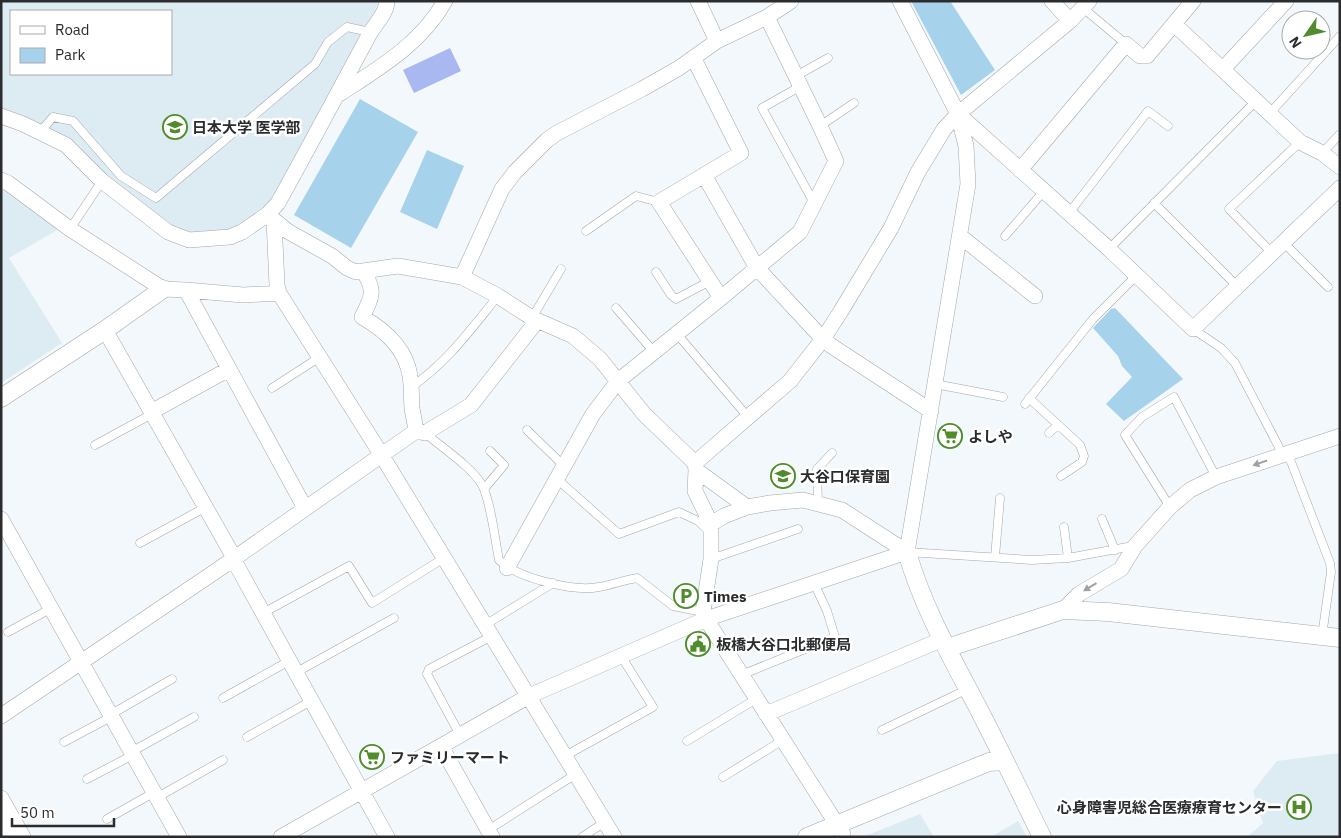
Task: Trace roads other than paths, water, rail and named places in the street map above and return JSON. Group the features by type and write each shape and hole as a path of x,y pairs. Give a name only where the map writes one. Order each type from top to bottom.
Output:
{"street":[{"path":"387,1 387,7 370,32 271,217 279,293 382,455 614,837"},
{"path":"337,95 406,47 428,26 445,1"},
{"path":"698,1 717,42"},
{"path":"462,277 502,189 515,172 547,140 642,89 717,42 767,17 791,1"},
{"path":"900,1 958,114 966,146 968,184 907,552 914,576 945,643 1042,837"},
{"path":"1052,1 1070,21"},
{"path":"1223,69 1286,1"},
{"path":"1020,170 1126,44 1140,56 1147,56 1174,24 1188,3"},
{"path":"839,832 704,616 711,559 712,529 695,491 695,466 790,381 823,339 842,312 891,228 918,172 944,129 958,114 1070,21 1086,5"},
{"path":"507,568 592,414 618,381 800,232 836,161 767,17"},
{"path":"1174,24 1300,142 1322,153 1340,167"},
{"path":"694,58 741,153 659,202 721,298"},
{"path":"958,114 1109,249 1192,329 1340,188"},
{"path":"1,116 66,145 102,181 168,232 189,240 230,237 271,217"},
{"path":"704,175 757,268 823,339 830,346 931,411"},
{"path":"1,180 8,183 70,229 163,289 243,295 279,293"},
{"path":"271,217 289,232 356,272 398,266 462,277 498,296 535,320 573,336 600,359 644,414 695,466 747,507"},
{"path":"960,236 1036,296"},
{"path":"363,271 369,280 372,291 371,298 362,317 392,338 407,364 412,408 421,432"},
{"path":"1,398 105,330 163,289"},
{"path":"186,290 305,508"},
{"path":"1,716 382,455 471,405 535,320"},
{"path":"105,330 206,507 386,837"},
{"path":"152,413 230,369"},
{"path":"1064,610 1079,594 1121,569 1136,546 1170,508 1190,490 1216,476 1340,436"},
{"path":"712,529 724,516 747,507 791,504 803,500 842,510 907,552"},
{"path":"1,520 178,837"},
{"path":"281,837 529,696 621,656 704,616 814,583 907,552"},
{"path":"766,714 945,643 1064,610 1108,612 1331,637"},
{"path":"441,746 490,833"},
{"path":"807,837 839,832 994,773 1005,761"},
{"path":"1,798 4,819 14,837"},
{"path":"4,819 23,837"}],"lane":[{"path":"1086,5 1126,44"},
{"path":"40,132 53,117 73,121 121,176 156,198 315,64 328,42 347,27 370,32"},
{"path":"1270,113 1340,36"},
{"path":"814,203 762,108 828,58"},
{"path":"1109,249 1256,101"},
{"path":"820,126 854,103"},
{"path":"1069,214 1148,111 1168,126"},
{"path":"1322,153 1340,134"},
{"path":"1300,142 1229,209 1328,287"},
{"path":"70,229 102,181"},
{"path":"1005,236 1044,191"},
{"path":"586,231 636,196 659,202"},
{"path":"1154,204 1237,286"},
{"path":"535,320 561,269"},
{"path":"656,272 671,295 676,299 710,281"},
{"path":"1061,476 1082,462 1084,456 1080,445 1027,401 1093,319 1136,276"},
{"path":"411,387 428,376 441,364 498,296"},
{"path":"616,308 654,352"},
{"path":"1192,329 1221,348 1235,364 1286,454 1330,563 1331,637"},
{"path":"677,334 748,417"},
{"path":"272,388 320,357"},
{"path":"935,384 1003,397"},
{"path":"1170,508 1125,435 1142,417 1174,397 1216,476"},
{"path":"95,446 152,413"},
{"path":"1049,433 1058,425"},
{"path":"527,430 560,472 619,534 679,512 712,529"},
{"path":"421,432 470,470 482,484 499,560 507,568 577,589 599,587 637,578 673,606 704,616"},
{"path":"484,489 504,465 490,450"},
{"path":"818,504 817,469 832,452"},
{"path":"994,558 1000,498"},
{"path":"140,543 206,507"},
{"path":"1102,519 1115,550"},
{"path":"1064,527 1068,558"},
{"path":"711,559 798,529"},
{"path":"907,552 1032,560 1068,558 1136,546"},
{"path":"263,613 349,566 372,603 444,558"},
{"path":"460,735 427,674 429,669 488,631 553,583"},
{"path":"741,675 835,638 828,611 814,583"},
{"path":"8,632 50,609"},
{"path":"222,698 394,618"},
{"path":"565,756 653,707 621,656"},
{"path":"64,742 172,680"},
{"path":"882,730 968,689"},
{"path":"688,741 756,698"},
{"path":"247,737 311,701"},
{"path":"87,779 194,716"},
{"path":"724,777 783,740"},
{"path":"107,819 223,760"},
{"path":"490,833 576,774"},
{"path":"582,837 605,822"}],"place":[{"name":"日本大学 医学部","path":"175,127"},
{"name":"よしや","path":"950,436"},
{"name":"大谷口保育園","path":"783,476"},
{"name":"Times","path":"686,596"},
{"name":"板橋大谷口北郵便局","path":"698,644"},
{"name":"ファミリーマート","path":"372,757"},
{"name":"心身障害児総合医療療育センター","path":"1299,807"}]}
